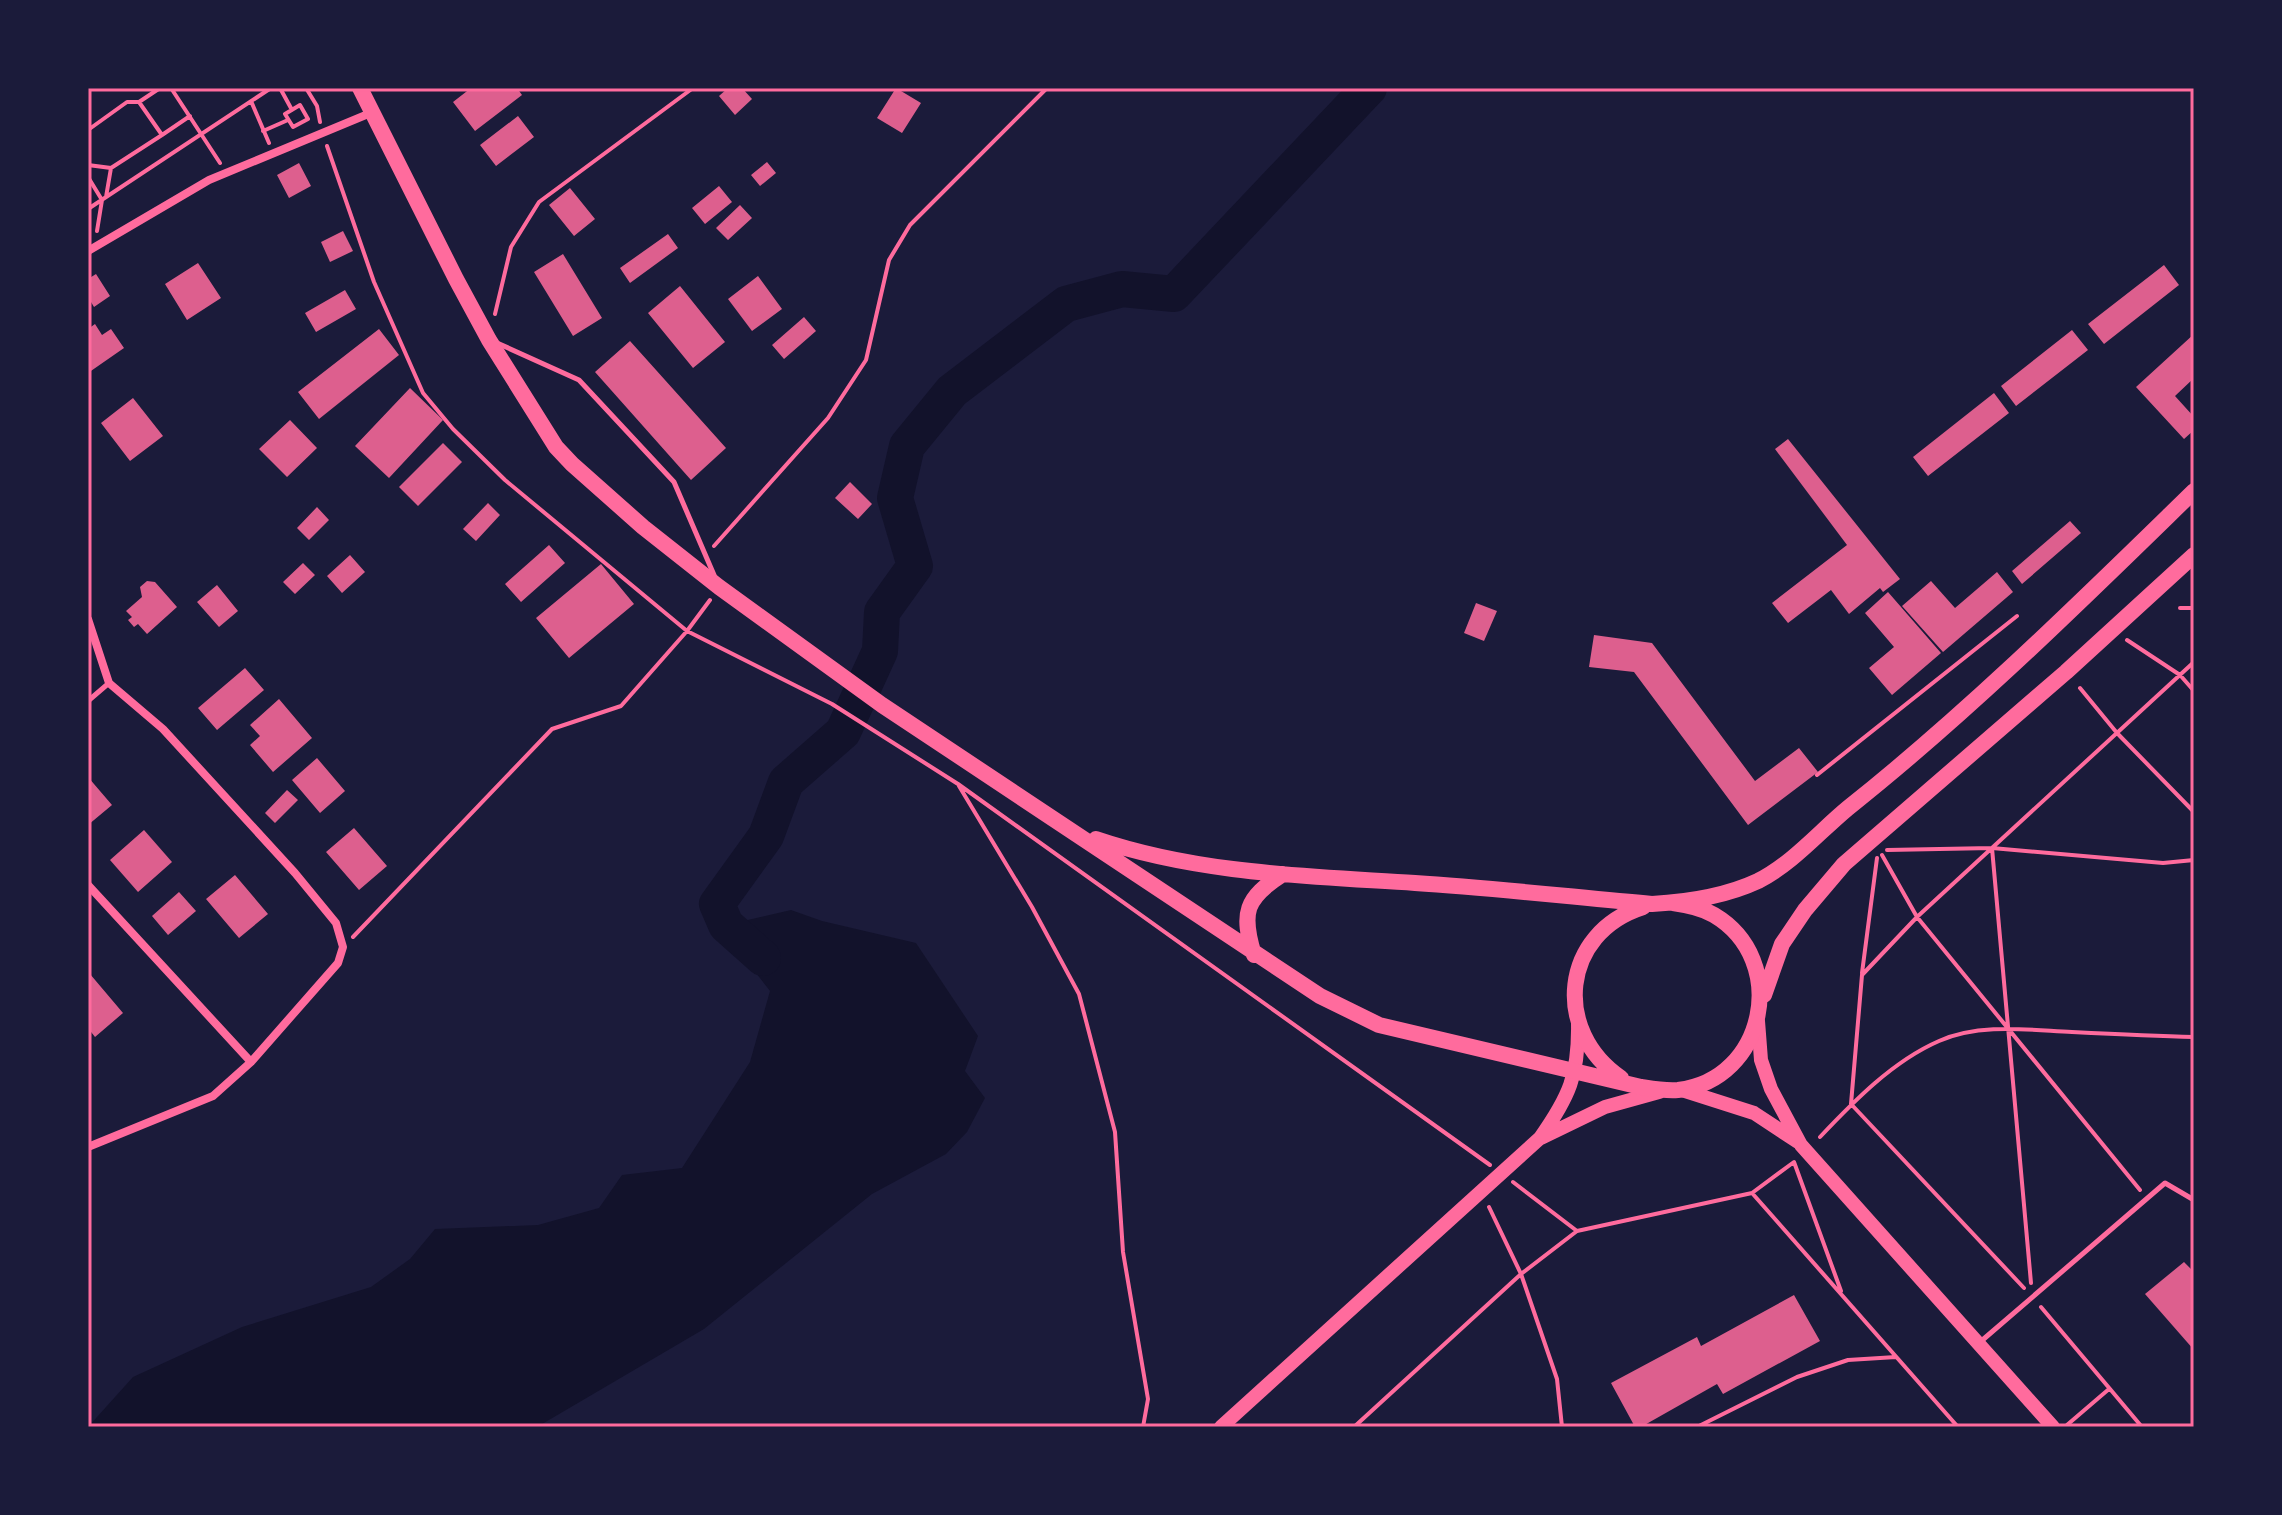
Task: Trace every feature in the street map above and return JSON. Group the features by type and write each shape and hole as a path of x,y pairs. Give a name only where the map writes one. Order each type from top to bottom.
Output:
{"main road":[{"path":"360,88 489,340 566,458 643,527 719,587 882,705 1076,832 1254,955 1320,996 1379,1025 1641,1087 1674,1090 1703,1084 1729,1066 1750,1042 1782,944 1805,910 1844,864 2066,672 2194,555"},
{"path":"1076,832 1133,851 1193,864 1283,874 1652,904 1673,903 1735,890 1778,868 1873,789 2039,642 2194,491"},
{"path":"1254,955 1246,928 1248,908 1262,887 1283,874"},
{"path":"1673,903 1714,915 1738,936 1755,962 1761,1004"},
{"path":"1641,1087 1620,1078 1601,1063 1587,1045 1578,1023 1574,997 1577,971 1588,947 1605,927 1627,912 1652,904"}],"street":[{"path":"91,249 209,180 373,112"},
{"path":"88,619 109,683 163,729 295,873 336,923 343,947 338,963 251,1062 213,1096 88,1147"},
{"path":"88,885 251,1062"},
{"path":"1758,1021 1761,1060 1771,1089 1801,1145 2053,1427"},
{"path":"1221,1427 1540,1138 1566,1098 1576,1071 1578,1023"},
{"path":"1540,1138 1605,1107 1635,1097 1674,1090 1754,1113 1801,1145"}],"lane":[{"path":"489,340 579,380 674,482 719,587"},
{"path":"88,701 109,683"},
{"path":"1977,1344 2165,1183 2194,1200"}],"path":[{"path":"88,130 127,102 139,102 160,88"},
{"path":"171,88 226,172"},
{"path":"88,209 271,88"},
{"path":"280,88 292,110"},
{"path":"489,340 511,247 539,202 693,88"},
{"path":"705,555 738,523 828,418 866,360 889,260 910,225 1047,88"},
{"path":"251,101 273,153"},
{"path":"139,102 162,135"},
{"path":"300,105 304,113 308,119 293,127 285,114 300,105"},
{"path":"304,113 317,106"},
{"path":"88,165 111,168 190,116"},
{"path":"263,131 288,120"},
{"path":"91,249 111,168"},
{"path":"88,177 104,198"},
{"path":"343,947 552,729 621,706 687,631 719,587"},
{"path":"2180,608 2194,608"},
{"path":"1817,775 2017,616"},
{"path":"2127,640 2180,675 2194,691"},
{"path":"1862,975 1917,917 2194,662"},
{"path":"2080,688 2117,733 2194,812"},
{"path":"958,784 1032,907 1079,994 1115,1132 1123,1252 1148,1399 1143,1427"},
{"path":"1992,848 2032,1297"},
{"path":"1879,850 1992,848 2163,863 2194,860"},
{"path":"1879,850 1917,917 2146,1197"},
{"path":"1879,850 1862,975 1851,1104 2032,1297 2142,1427"},
{"path":"1820,1137 1851,1104 1916,1052 1942,1039 1971,1031 2009,1029 2194,1037"},
{"path":"1354,1427 1521,1274 1577,1231 1752,1193 1794,1162 1842,1296"},
{"path":"1482,1191 1521,1274 1557,1379 1562,1427"},
{"path":"1752,1193 1958,1427"},
{"path":"1697,1427 1797,1377 1848,1360 1898,1357"},
{"path":"2066,1427 2110,1388"}],"shaded area":[{"path":"791,910 822,921 916,943 978,1036 965,1071 985,1098 967,1132 946,1154 872,1194 704,1329 537,1427 88,1427 133,1377 242,1327 371,1287 410,1259 435,1229 538,1225 599,1208 622,1175 682,1168 750,1062 770,991 745,959 717,940 726,925"}],"building":[{"path":"471,88 517,88 522,95 475,131 453,102"},
{"path":"728,88 742,88 752,99 735,115 719,96"},
{"path":"896,88 921,103 902,133 877,118"},
{"path":"518,116 534,137 496,166 480,145"},
{"path":"767,162 776,173 760,186 751,175"},
{"path":"299,163 311,186 289,198 277,175"},
{"path":"719,186 732,202 705,224 692,208"},
{"path":"570,188 595,219 574,236 549,205"},
{"path":"740,205 752,218 728,240 716,228"},
{"path":"343,231 353,251 330,262 321,242"},
{"path":"668,234 678,248 630,283 620,268"},
{"path":"563,254 602,318 573,336 534,272"},
{"path":"198,263 221,298 187,320 165,284"},
{"path":"2164,265 2179,285 2104,344 2088,324"},
{"path":"96,274 110,296 94,307 88,297 88,279"},
{"path":"758,276 782,309 752,331 728,299"},
{"path":"680,286 725,342 693,368 648,313"},
{"path":"345,290 356,309 316,332 305,313"},
{"path":"804,317 816,331 784,359 772,345"},
{"path":"95,324 102,335 111,329 124,348 88,373 88,329"},
{"path":"379,329 399,355 319,419 298,392"},
{"path":"2072,330 2088,350 2016,406 2001,386"},
{"path":"2194,334 2194,378 2175,396 2194,417 2194,430 2184,439 2136,387"},
{"path":"630,341 726,448 691,480 595,372"},
{"path":"410,388 443,420 389,478 355,446"},
{"path":"1994,393 2009,413 1928,476 1913,457"},
{"path":"133,398 163,436 130,461 101,423"},
{"path":"290,420 317,448 287,477 259,449"},
{"path":"1788,439 1900,579 1883,592 1880,588 1849,614 1831,590 1788,623 1772,603 1847,545 1775,449"},
{"path":"443,443 462,462 418,506 399,487"},
{"path":"850,482 872,504 858,519 835,498"},
{"path":"488,503 500,515 476,541 463,529"},
{"path":"317,507 329,520 309,540 297,528"},
{"path":"2070,521 2081,533 2022,584 2012,571"},
{"path":"549,545 565,563 521,602 505,584"},
{"path":"350,555 365,572 342,593 327,576"},
{"path":"303,563 315,575 295,594 283,582"},
{"path":"601,564 634,604 569,658 536,618"},
{"path":"1997,572 2013,592 1943,652 1902,606 1931,581 1955,608"},
{"path":"147,581 155,582 177,607 147,634 138,624 134,627 128,620 132,617 126,611 142,597 140,587"},
{"path":"217,585 238,611 219,627 197,602"},
{"path":"1888,592 1941,653 1892,695 1869,668 1894,647 1865,613"},
{"path":"1476,603 1497,611 1484,641 1464,633"},
{"path":"1594,635 1652,643 1755,781 1799,748 1818,772 1748,825 1634,672 1589,667"},
{"path":"245,668 264,690 217,730 198,708"},
{"path":"279,699 312,738 273,772 250,745 260,736 250,725"},
{"path":"317,758 345,791 320,813 292,780"},
{"path":"88,777 112,805 88,825"},
{"path":"287,790 298,800 275,823 265,813"},
{"path":"354,828 387,866 359,890 326,852"},
{"path":"144,830 172,862 138,892 110,860"},
{"path":"235,875 268,914 239,938 206,899"},
{"path":"179,892 196,911 168,935 152,916"},
{"path":"90,974 123,1013 95,1037 88,1028"},
{"path":"2184,1262 2194,1272 2194,1350 2145,1294"},
{"path":"1794,1295 1820,1341 1723,1394 1717,1384 1641,1427 1635,1427 1611,1383 1697,1337 1701,1346"}],"waterway":[{"path":"763,958 726,925 717,904 766,836 786,782 843,732 880,651 882,612 915,566 895,498 907,446 952,391 1066,304 1122,289 1174,294 1369,88"}]}
